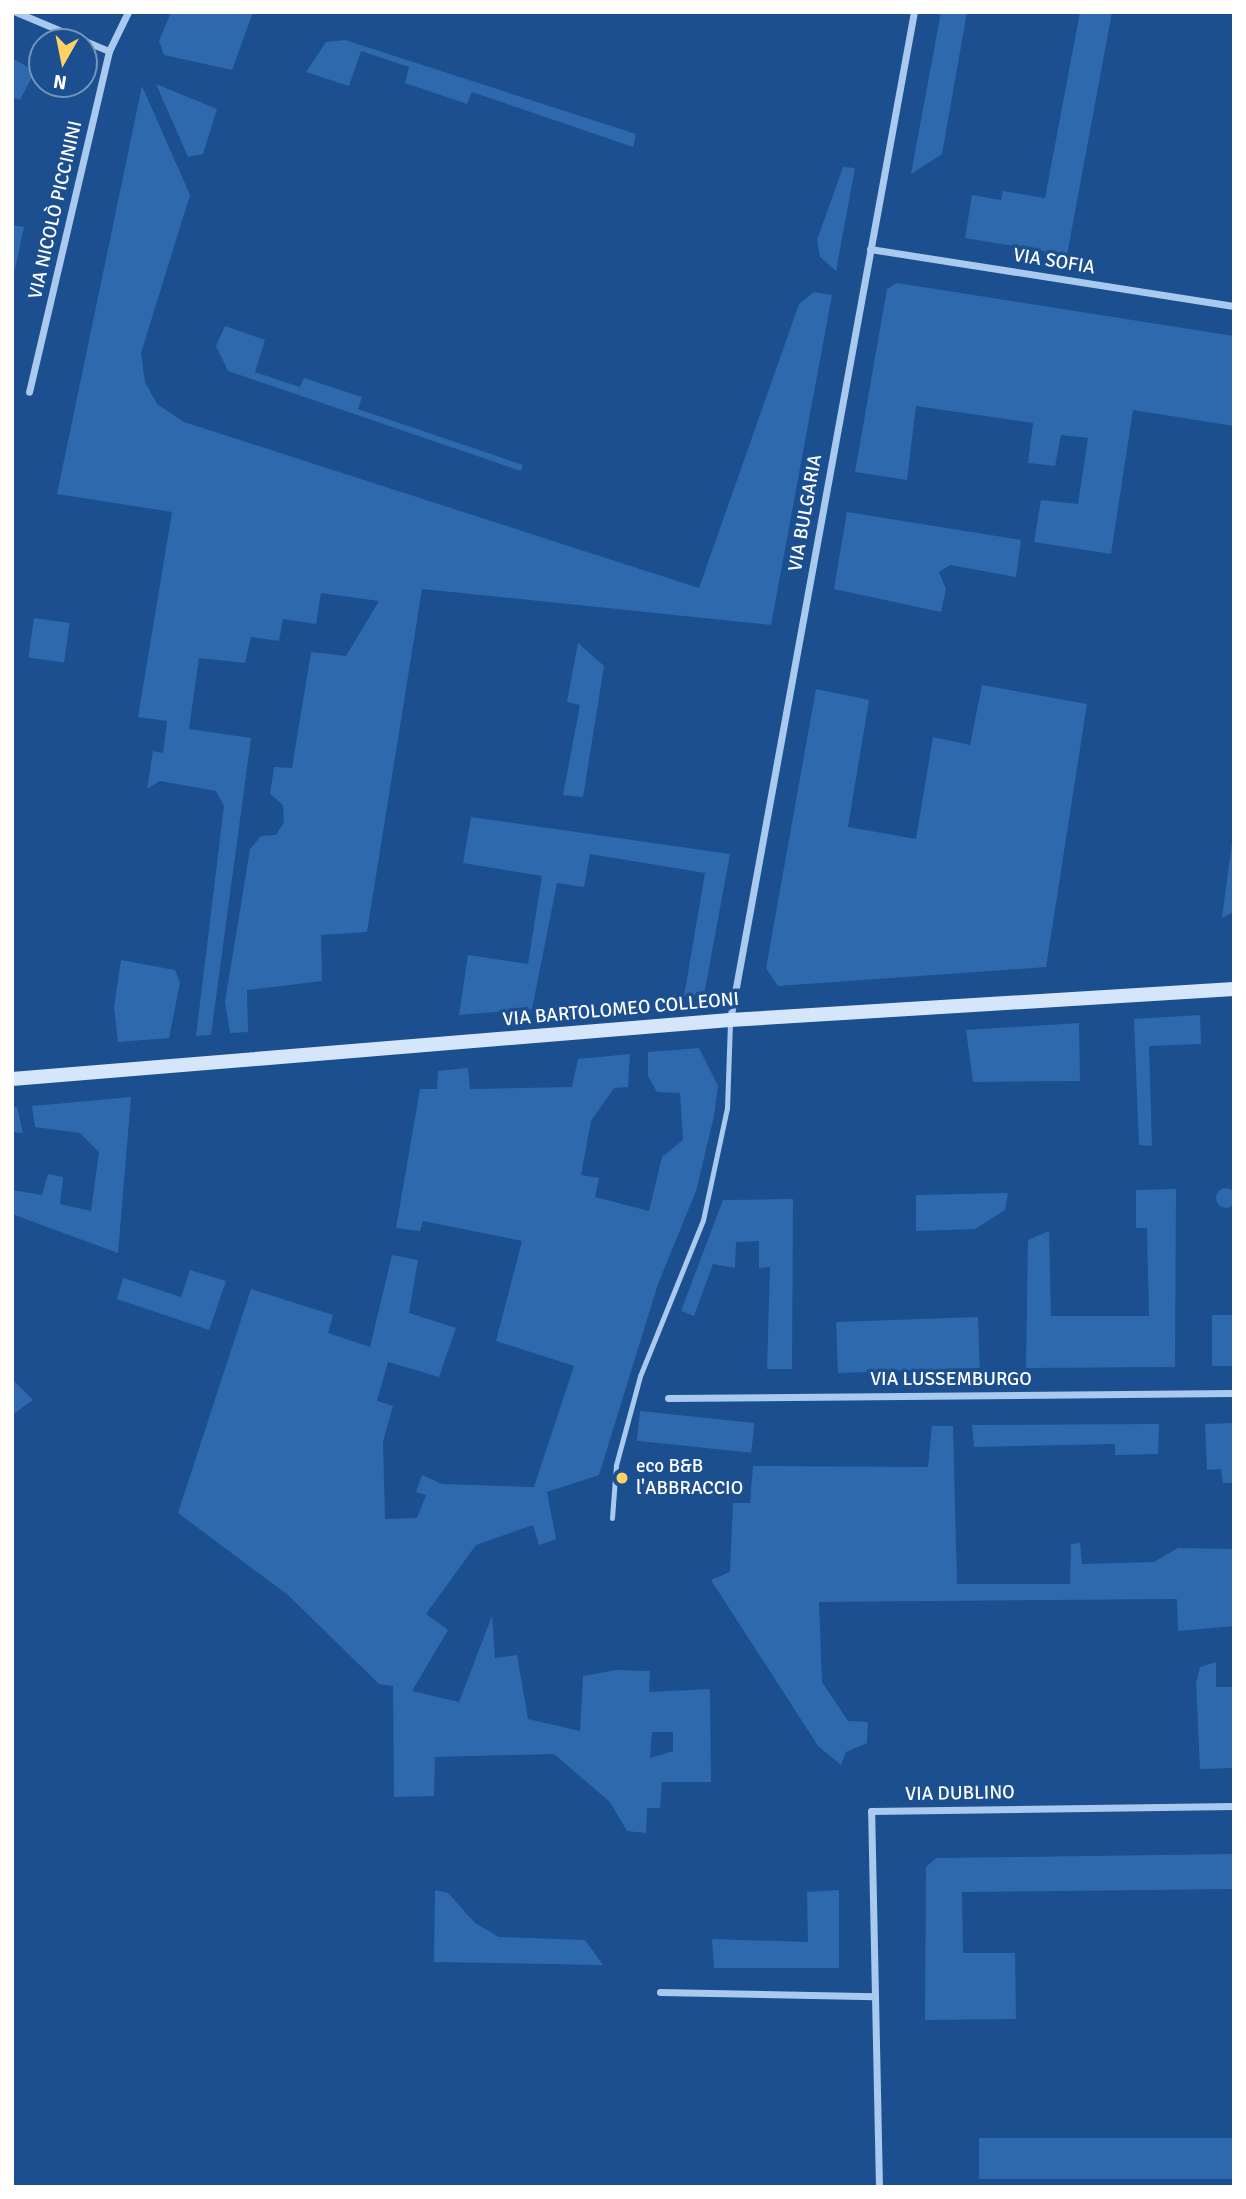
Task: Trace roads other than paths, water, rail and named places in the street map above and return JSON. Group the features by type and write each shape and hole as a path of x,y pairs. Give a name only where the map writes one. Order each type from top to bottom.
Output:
{"main road":[{"name":"VIA BARTOLOMEO COLLEONI","path":"12,1079 730,1020 1234,989"}],"street":[{"path":"16,12 109,51"},
{"name":"VIA NICOLÒ PICCININI","path":"29,392 109,51 128,12"},
{"name":"VIA BULGARIA","path":"730,1020 914,12"},
{"name":"VIA SOFIA","path":"870,249 1234,306"},
{"name":"VIA LUSSEMBURGO","path":"668,1398 1234,1393"},
{"name":"VIA DUBLINO","path":"879,2187 871,1811 1234,1806"},
{"path":"660,1992 875,1996"}],"lane":[{"path":"612,1518 616,1465 640,1376 703,1220 727,1108 730,1020"}],"place":[{"name":"eco B&B l'ABBRACCIO","path":"622,1478"}]}
